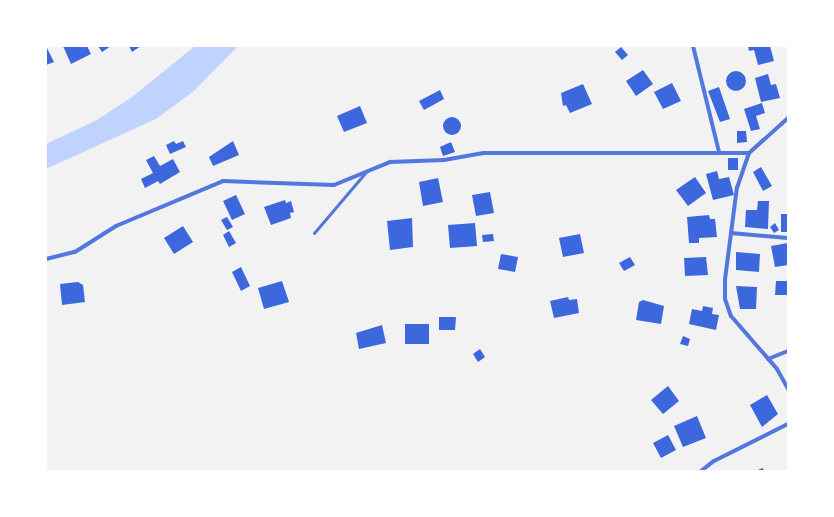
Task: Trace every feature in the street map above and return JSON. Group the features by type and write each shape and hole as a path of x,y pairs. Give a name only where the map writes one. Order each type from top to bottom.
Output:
{"street":[{"path":"693,46 719,152"},
{"path":"788,118 749,153 737,187 731,233 726,299 731,316 768,359 788,389"},
{"path":"46,260 75,252 116,226 223,181 334,184 366,170 390,162 483,153 749,153"},
{"path":"731,233 788,238"},
{"path":"768,359 788,351"},
{"path":"701,471 714,461 788,424"}],"lane":[{"path":"314,233 366,170"}],"water":[{"path":"195,46 238,46 194,91 156,119 46,169 46,144 97,120 132,97"}],"building":[{"path":"46,46 54,62 46,65"},
{"path":"63,46 87,46 91,54 71,64"},
{"path":"98,46 111,46 102,52"},
{"path":"129,46 141,46 132,52"},
{"path":"748,46 770,46 774,61 758,65 754,50 749,51"},
{"path":"621,47 628,55 622,60 615,52"},
{"path":"643,70 653,84 636,96 626,81"},
{"path":"736,71 743,74 746,81 743,88 736,91 729,88 726,81 729,74"},
{"path":"768,74 771,85 776,84 780,98 761,102 755,78"},
{"path":"672,83 681,101 663,109 654,92"},
{"path":"583,84 592,104 570,113 566,105 563,106 561,93"},
{"path":"719,87 730,119 720,122 708,91"},
{"path":"440,90 444,99 424,110 419,101"},
{"path":"762,103 765,113 756,116 760,129 751,131 744,109"},
{"path":"360,106 367,123 344,132 337,116"},
{"path":"448,117 456,117 461,122 459,133 456,135 448,135 443,130 443,122"},
{"path":"737,131 746,131 747,142 737,143"},
{"path":"174,141 176,144 183,141 186,147 170,154 166,145"},
{"path":"233,141 239,155 213,166 209,157"},
{"path":"451,142 455,152 443,156 440,147"},
{"path":"154,156 160,166 173,159 180,172 160,184 158,181 145,188 141,179 153,173 146,160"},
{"path":"728,158 738,158 738,170 728,170"},
{"path":"761,167 772,186 763,191 753,172"},
{"path":"717,171 719,179 729,177 734,195 713,200 706,174"},
{"path":"695,177 706,193 688,206 676,190"},
{"path":"438,178 443,202 423,206 419,182"},
{"path":"490,192 494,213 476,216 472,195"},
{"path":"236,195 245,214 232,220 223,201"},
{"path":"285,200 286,203 291,201 294,212 290,213 291,218 271,225 264,207"},
{"path":"758,201 769,201 768,229 745,227 746,210 757,210"},
{"path":"781,214 788,214 788,232 781,232"},
{"path":"709,215 710,219 715,219 717,237 699,238 699,243 689,243 687,217"},
{"path":"227,217 233,227 227,230 221,220"},
{"path":"412,218 413,247 390,250 387,221"},
{"path":"475,223 477,246 450,248 448,225"},
{"path":"775,223 779,230 774,233 770,227"},
{"path":"183,226 193,242 174,254 164,238"},
{"path":"229,231 236,243 229,247 223,235"},
{"path":"493,234 494,241 483,242 482,235"},
{"path":"580,234 584,253 563,257 559,238"},
{"path":"788,243 788,265 775,267 771,246"},
{"path":"736,252 760,254 759,272 736,270"},
{"path":"501,254 518,257 515,272 498,269"},
{"path":"630,257 635,265 624,271 619,263"},
{"path":"706,257 708,275 685,276 684,258"},
{"path":"241,267 250,286 241,291 232,272"},
{"path":"282,281 289,302 264,309 258,288"},
{"path":"776,281 788,281 788,295 775,295"},
{"path":"78,282 83,285 85,302 62,305 60,284"},
{"path":"736,286 757,287 756,309 740,309"},
{"path":"568,297 569,300 577,299 579,313 554,318 550,301"},
{"path":"643,300 664,306 661,324 636,320 639,302"},
{"path":"703,306 713,308 712,314 719,315 716,330 689,324 692,309 702,311"},
{"path":"439,317 456,317 455,330 439,330"},
{"path":"405,324 429,324 429,344 405,344"},
{"path":"382,325 386,343 359,349 356,333"},
{"path":"683,336 690,339 688,346 680,344"},
{"path":"480,349 485,357 478,362 473,354"},
{"path":"668,386 679,401 663,414 651,400"},
{"path":"767,395 778,414 762,427 750,405"},
{"path":"697,416 706,438 683,447 674,426"},
{"path":"668,435 676,450 661,458 653,443"},
{"path":"763,468 764,471 755,471"}]}
